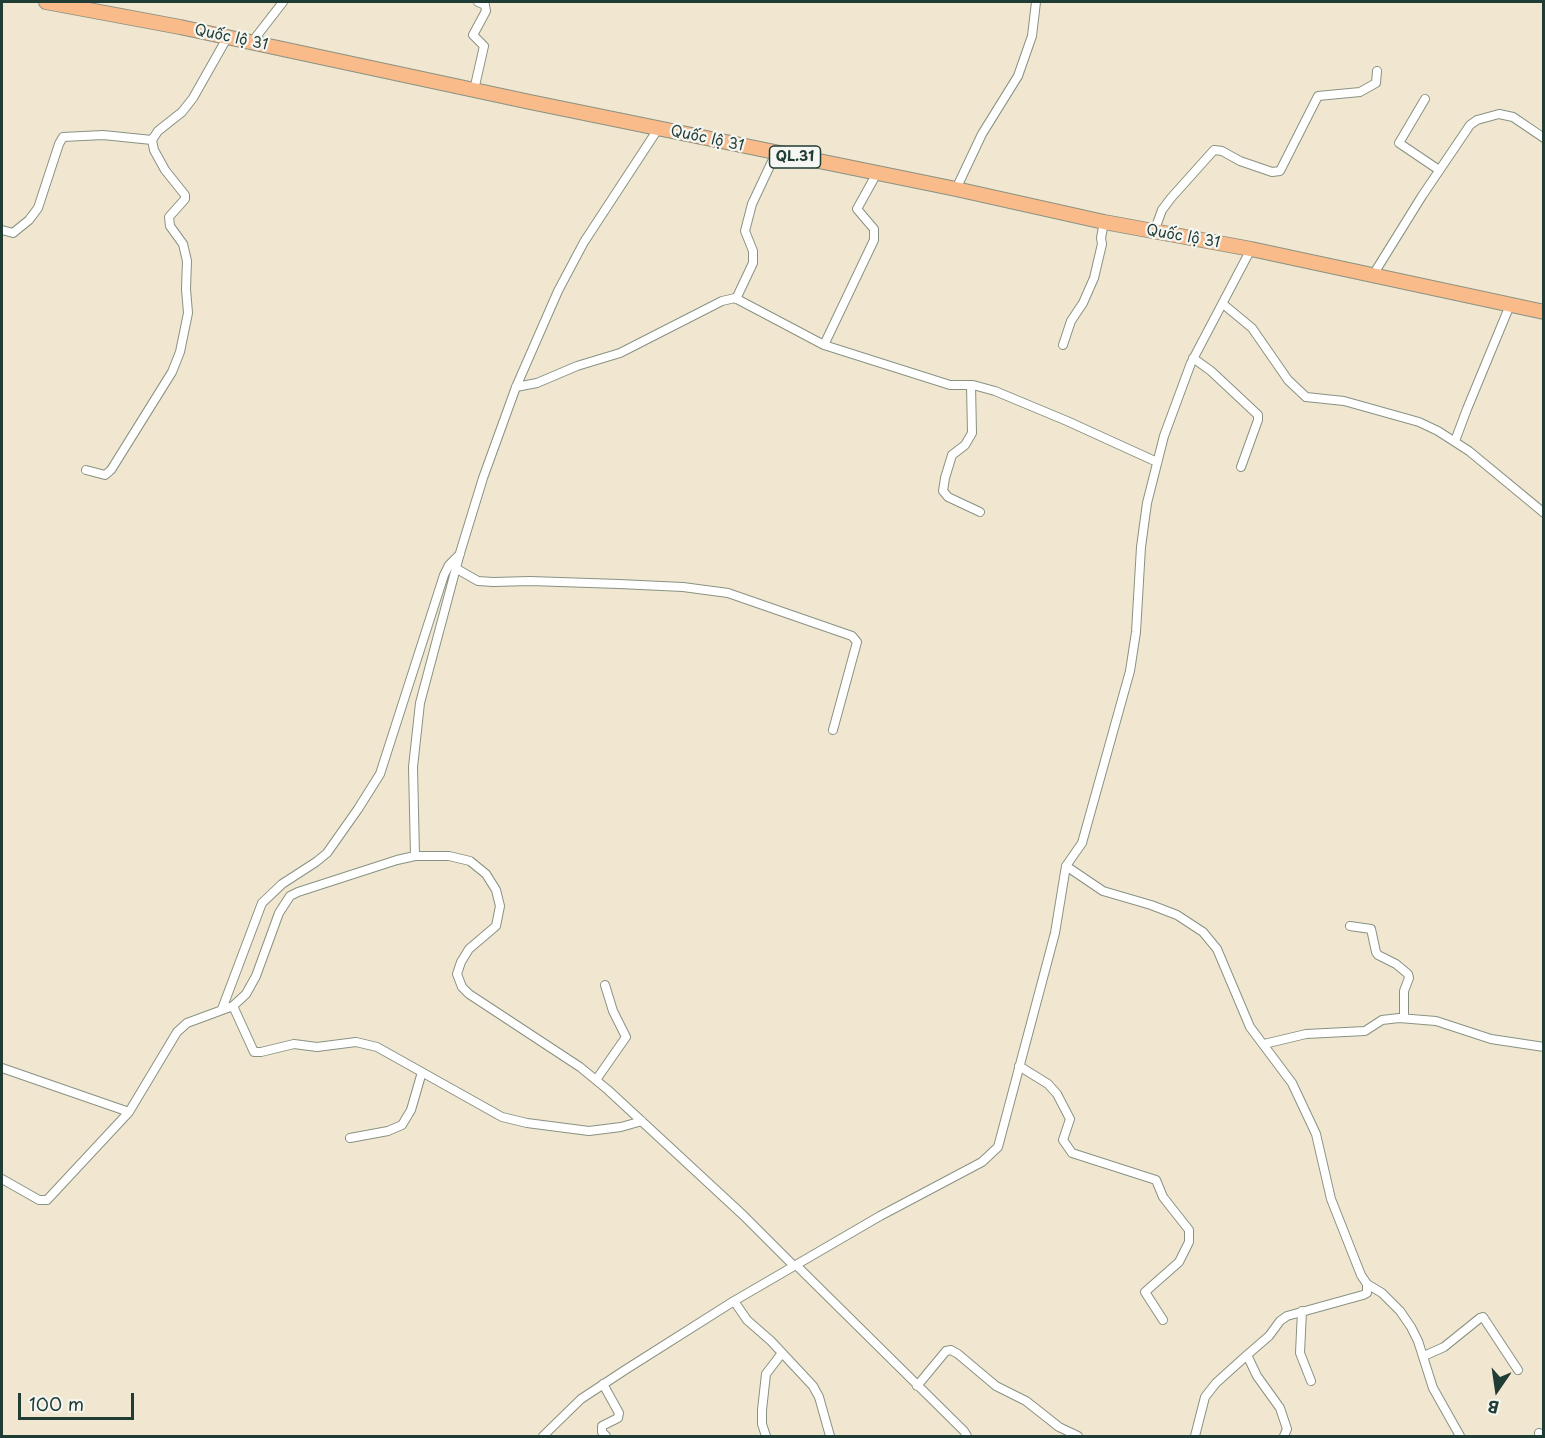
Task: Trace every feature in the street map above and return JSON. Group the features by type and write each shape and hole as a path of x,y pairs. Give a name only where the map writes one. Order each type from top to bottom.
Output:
{"highway":[{"name":"Quốc lộ 31","path":"46,2 252,42 658,129 956,189 1104,222 1251,249 1544,312"}],"street":[{"path":"252,42 283,2"},
{"path":"474,90 484,46 474,35 486,11 485,5 478,2"},
{"path":"956,189 982,134 1018,76 1032,36 1036,2"},
{"path":"86,470 105,475 122,455 172,372 180,352 188,313 186,289 188,261 183,244 169,222 172,212 185,199 185,195 165,170 152,145 152,140 158,131 182,112 193,98 227,38"},
{"path":"1154,232 1162,210 1214,150 1222,151 1240,161 1272,172 1280,171 1318,96 1360,92 1376,83 1377,71"},
{"path":"1425,99 1399,143 1439,170"},
{"path":"1373,275 1470,125 1490,115 1498,114 1513,117 1544,138"},
{"path":"414,856 413,767 420,703 460,553 483,478 516,387 558,291 584,242 658,129"},
{"path":"2,230 14,233 29,220 38,208 63,137 103,135 152,140"},
{"path":"736,299 753,263 753,251 745,231 749,212 777,153"},
{"path":"824,345 874,240 874,229 857,209 877,173"},
{"path":"1063,345 1071,321 1083,303 1094,278 1102,244 1104,222"},
{"path":"543,1437 577,1403 603,1384 795,1265 879,1216 988,1158 998,1147 1055,933 1066,866 1082,843 1130,671 1136,633 1147,503 1157,462 1173,408 1193,358 1251,249"},
{"path":"516,387 537,383 577,366 620,353 722,301 736,299 824,345 950,385 971,385 995,391 1157,462"},
{"path":"1223,304 1252,327 1288,380 1306,397 1344,401 1419,422 1455,441 1544,513"},
{"path":"1455,441 1510,305"},
{"path":"1193,358 1211,371 1258,416 1241,467"},
{"path":"971,385 972,433 965,445 952,455 943,491 948,497 980,512"},
{"path":"222,1009 262,903 282,884 327,853 378,778 444,575 460,553"},
{"path":"457,569 478,581 585,582 683,587 728,593 852,636 856,642 833,730"},
{"path":"2,1179 39,1200 46,1201 129,1112 177,1032 187,1023 233,1006 250,987 279,912 290,896 315,886 414,856 448,856 470,861 492,880 499,897 499,915 496,927 469,949 459,968 457,974 462,987 596,1080 795,1265 964,1431 967,1437"},
{"path":"1066,866 1097,888 1171,913 1203,932 1217,949 1246,1020 1292,1083 1316,1134 1331,1198 1358,1269 1367,1284 1382,1293 1400,1311 1414,1333 1424,1356 1433,1389 1460,1437"},
{"path":"1350,926 1371,929 1378,956 1403,968 1408,974 1409,978 1404,991 1404,1018"},
{"path":"596,1080 626,1037 613,1011 605,985"},
{"path":"233,1006 254,1052 297,1044 317,1047 356,1042 377,1047 493,1113 527,1123 589,1131 621,1127 642,1121"},
{"path":"1264,1044 1306,1034 1361,1032 1370,1029 1384,1019 1404,1018 1436,1021 1491,1040 1544,1047"},
{"path":"1019,1066 1048,1084 1057,1094 1070,1119 1063,1140 1072,1153 1156,1180 1163,1197 1189,1230 1189,1242 1179,1262 1146,1292 1163,1320"},
{"path":"2,1068 129,1112"},
{"path":"350,1138 395,1129 402,1125 411,1110 422,1072"},
{"path":"1195,1437 1205,1397 1216,1383 1273,1333 1280,1321 1302,1311 1363,1295 1367,1293 1367,1284"},
{"path":"734,1301 747,1320 813,1386 819,1396 830,1437"},
{"path":"1302,1311 1301,1357 1311,1381"},
{"path":"1424,1356 1444,1347 1483,1317 1518,1370"},
{"path":"916,1386 946,1351 951,1350 996,1386 1026,1401 1059,1427 1078,1437"},
{"path":"766,1437 762,1410 766,1374 782,1353"},
{"path":"1247,1355 1257,1376 1280,1408 1287,1429 1284,1437"},
{"path":"603,1384 619,1413 618,1418 602,1426 602,1432 606,1437"}]}
